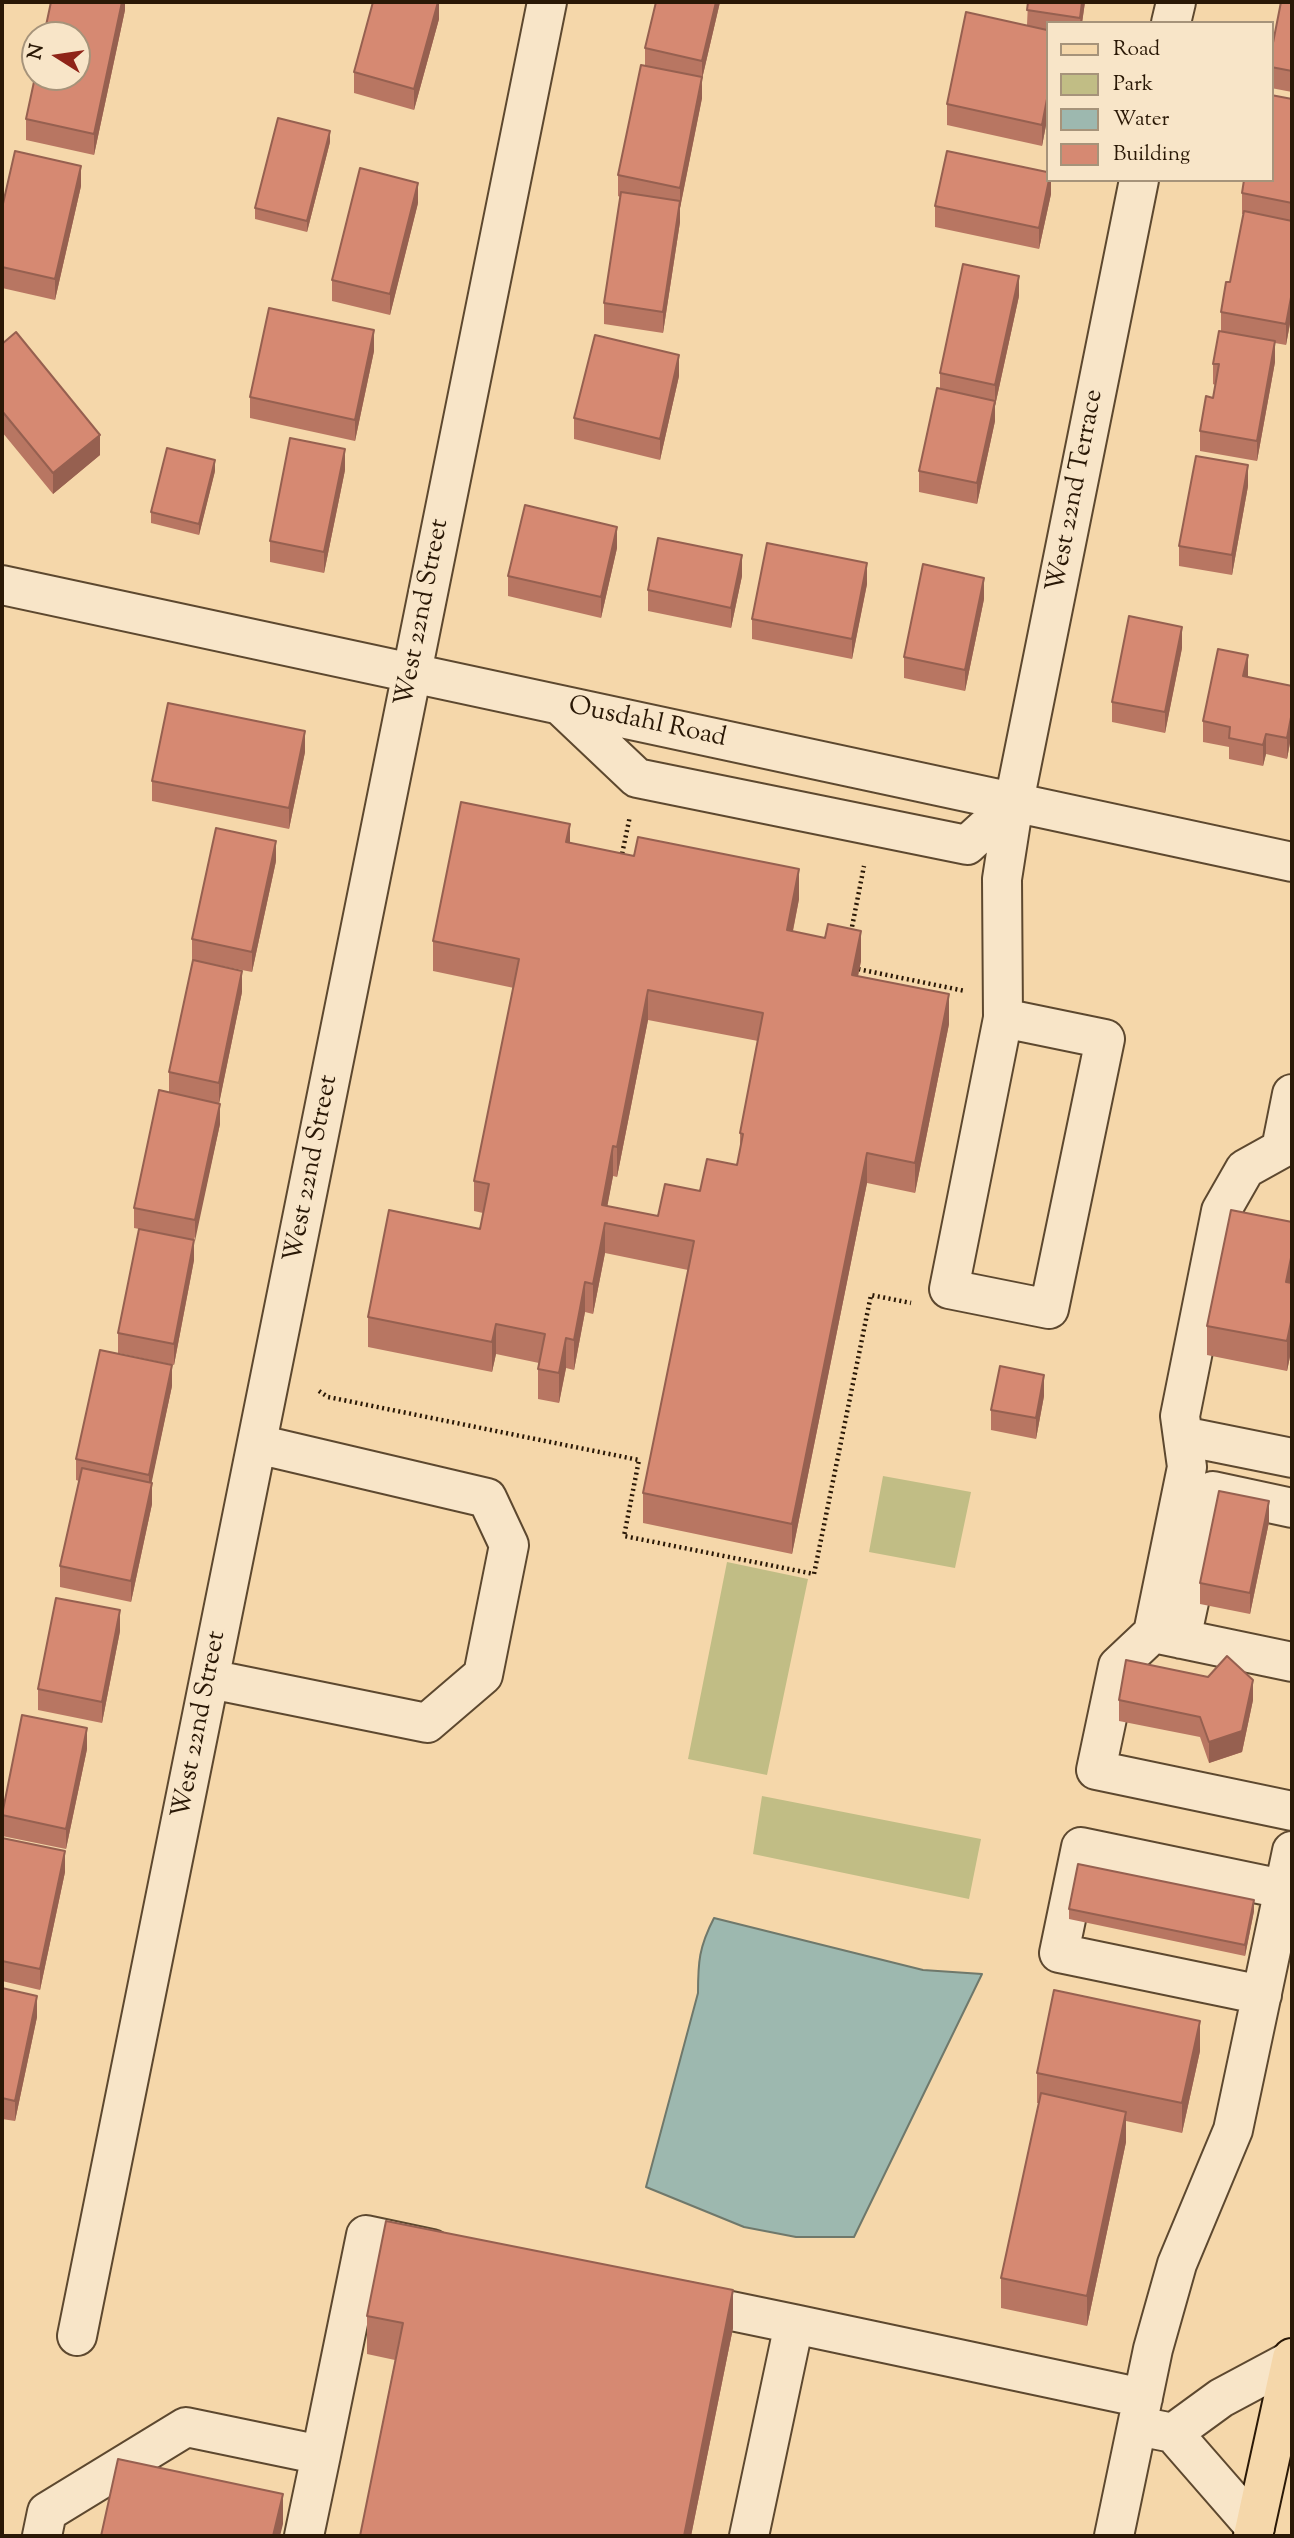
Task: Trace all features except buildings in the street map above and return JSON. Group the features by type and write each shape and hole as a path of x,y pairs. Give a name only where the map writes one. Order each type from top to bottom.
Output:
{"main road":[{"path":"1254,2531 1292,2359"}],"street":[{"name":"West 22nd Street","path":"78,2336 547,2"},
{"path":"1171,21 1175,2"},
{"name":"West 22nd Terrace","path":"1003,1018 1105,1039 1049,1309 949,1289 1003,1018 1002,880 1014,802 1139,182"},
{"name":"Ousdahl Road","path":"2,585 1292,862"},
{"path":"561,706 637,778 967,845 1014,802"},
{"path":"1167,1636 1187,1467 1180,1416 1221,1211 1245,1169 1287,1157 1292,1094"},
{"path":"1182,1436 1292,1458"},
{"path":"210,1679 427,1723 483,1675 505,1569 509,1545 487,1498 257,1444"},
{"path":"1292,1508 1213,1491 1167,1636 1118,1666 1096,1770 1292,1811"},
{"path":"1167,1636 1292,1662"},
{"path":"1262,1995 1059,1954 1081,1847 1288,1890"},
{"path":"1114,2536 1151,2419 1153,2349 1177,2264 1233,2130 1288,1890 1292,1851"},
{"path":"304,2536 366,2235 459,2255"},
{"path":"647,2293 794,2324 1151,2419 1220,2398 1292,2359"},
{"path":"749,2536 794,2324"},
{"path":"1151,2419 1254,2531"},
{"path":"42,2536 47,2512 187,2427 321,2455"}],"path":[{"path":"619,870 633,803"},
{"path":"849,941 867,853"},
{"path":"844,966 969,992 969,979"},
{"path":"319,1391 328,1397 639,1460 624,1536 814,1574 871,1295 911,1303"}],"green space":[{"path":"883,1476 971,1492 955,1568 869,1552"},
{"path":"727,1562 808,1579 767,1775 688,1759"},
{"path":"762,1796 981,1839 969,1899 753,1854"}],"water":[{"path":"714,1918 923,1970 982,1974 854,2237 796,2237 744,2227 646,2187 698,1993 702,1946"}]}
